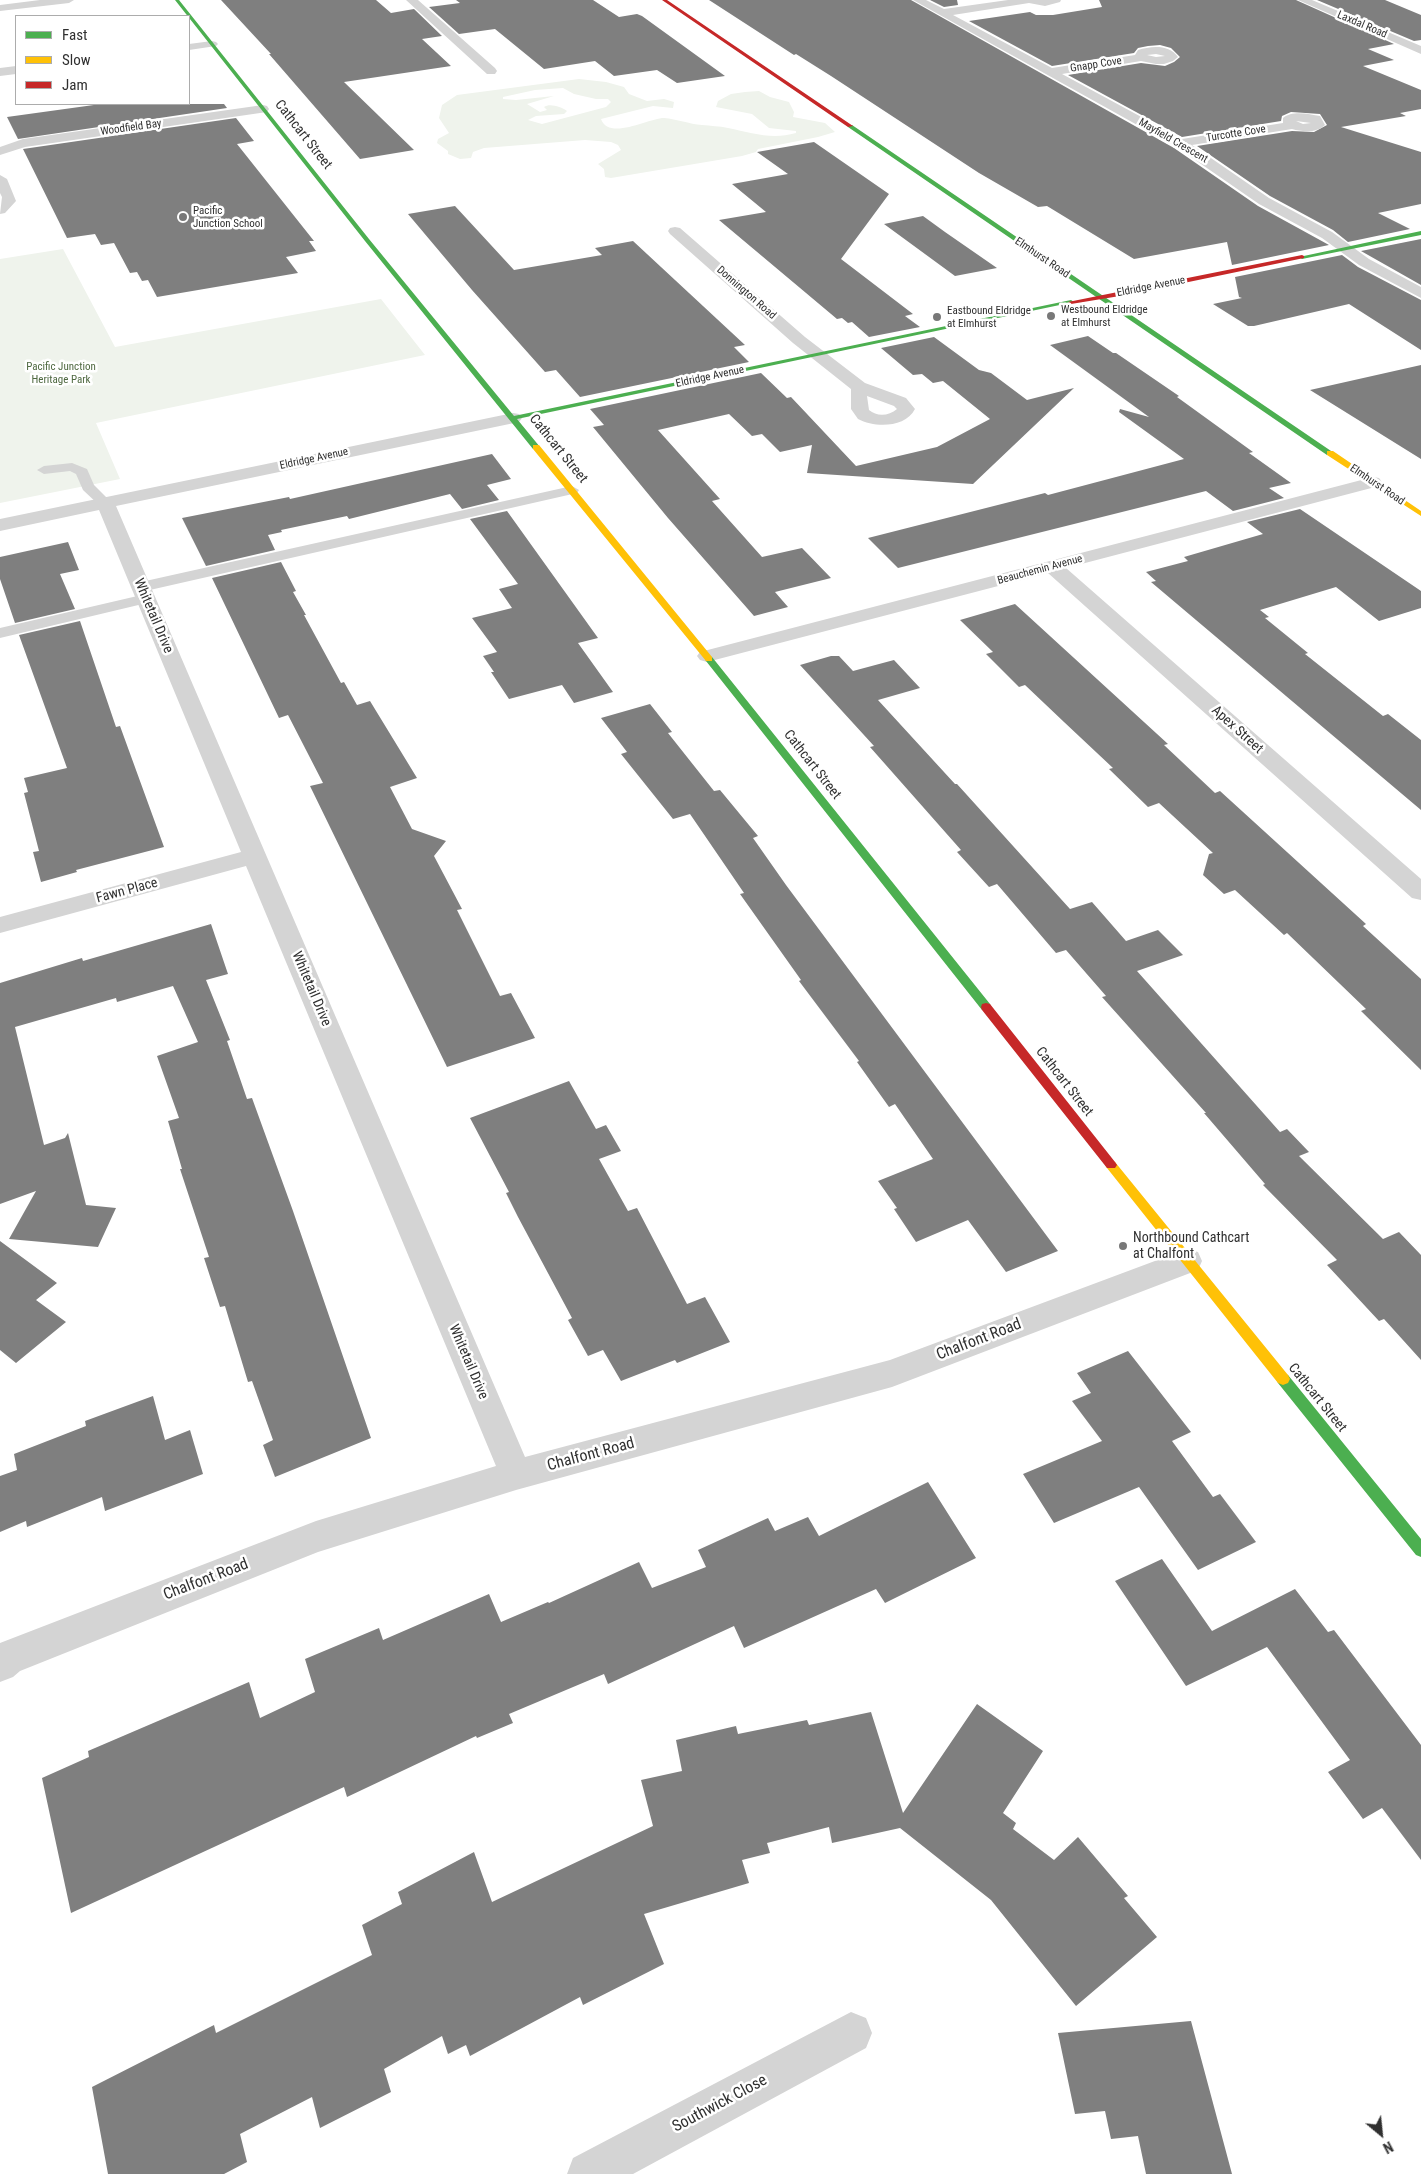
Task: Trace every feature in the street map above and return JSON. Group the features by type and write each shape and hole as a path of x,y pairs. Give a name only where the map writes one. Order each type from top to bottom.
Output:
{"street":[{"path":"0,8 69,0"},
{"name":"Cathcart Street","path":"177,0 189,15"},
{"path":"411,0 491,71"},
{"name":"Elmhurst Road","path":"664,0 1421,514"},
{"name":"Mayfield Crescent","path":"918,0 1180,143 1264,201 1327,235 1364,262 1421,293"},
{"path":"942,13 1029,0 1045,3 1056,0"},
{"name":"Laxdal Road","path":"1303,0 1421,50"},
{"name":"Cathcart Street","path":"190,16 367,240 707,656 1187,1261 1421,1550"},
{"path":"190,47 212,44"},
{"name":"Gnapp Cove","path":"1050,72 1142,58"},
{"path":"0,72 15,70"},
{"name":"Woodfield Bay","path":"0,150 23,144 263,109"},
{"name":"Turcotte Cove","path":"1180,143 1292,125"},
{"path":"0,179 9,197 9,201 0,210"},
{"name":"Donnington Road","path":"675,231 817,355 859,387"},
{"name":"Eldridge Avenue","path":"0,525 1098,296 1126,293 1421,232"},
{"name":"Beauchemin Avenue","path":"707,656 1373,482"},
{"name":"Whitetail Drive","path":"105,503 516,1475"},
{"name":"Apex Street","path":"1053,567 1421,892"},
{"name":"Fawn Place","path":"0,925 254,856"},
{"name":"Chalfont Road","path":"0,1664 7,1658 316,1536 516,1475 892,1373 1187,1261"},
{"name":"Southwick Close","path":"589,2174 850,2033"}],"lane":[{"path":"44,470 72,467 82,472 88,487 105,503"},
{"path":"0,632 143,593 572,490"}],"green space":[{"path":"579,79 606,82 624,87 629,94 647,101 664,99 674,102 673,108 653,106 601,119 605,125 612,128 630,127 664,118 770,136 796,133 796,131 769,128 752,114 716,107 718,101 731,94 759,91 770,97 789,102 794,112 793,117 825,123 835,132 758,149 756,152 742,156 611,178 605,177 604,169 598,164 621,150 618,145 611,142 585,140 484,148 473,152 471,158 460,159 448,154 448,151 437,143 438,139 449,133 439,118 442,105 457,95","holes":["563,88 574,94 596,99 608,99 611,102 606,107 542,124 528,120 536,116 564,114 567,111 549,105 544,107 547,110 540,112 527,104 554,96 516,100 503,99 503,97 535,90"]},
{"name":"Pacific Junction Heritage Park","path":"63,249 115,347 381,299 425,355 96,423 120,479 0,503 0,259"}],"building":[{"path":"221,0 376,0 391,13 414,9 442,36 422,39 451,66 344,82 414,150 360,159 269,54 271,54"},
{"path":"456,0 593,0 619,17 637,14 642,16 725,76 677,83 657,70 614,76 595,61 544,69 495,29 459,34 429,7 460,3"},
{"path":"709,0 911,0 1174,148 1258,206 1329,245 1232,265 1227,242 1134,259 1047,206 1038,207 979,173 831,76 796,54 794,55"},
{"path":"930,0 957,0 958,5 944,7"},
{"path":"1099,0 1296,0 1394,44 1368,49 1394,60 1363,66 1421,90 1421,109 1400,113 1406,116 1341,127 1421,152 1421,204 1378,213 1410,229 1348,242 1333,230 1270,196 1197,146 1292,131 1314,132 1327,125 1320,114 1291,112 1282,116 1281,121 1182,137 1068,75 1141,63 1165,66 1180,57 1171,48 1160,45 1148,46 1138,48 1134,53 1052,66 969,21 1030,12 1036,15 1053,15 1102,7"},
{"path":"1317,0 1385,0 1421,15 1421,40 1414,41"},
{"path":"224,104 227,108 18,139 7,117 94,105"},
{"path":"236,118 254,141 237,144 314,241 309,241 316,251 286,257 298,273 157,297 148,280 142,281 137,272 130,273 114,243 101,245 95,234 67,238 23,149"},
{"path":"814,142 889,194 841,259 913,314 905,316 920,327 869,337 852,322 848,323 842,318 837,319 719,220 766,212 732,184 788,174 757,152"},
{"path":"455,206 514,270 602,255 595,248 633,241 745,345 734,347 749,362 580,397 556,370 545,372 408,214"},
{"path":"923,216 997,268 955,276 884,224"},
{"path":"1421,239 1421,285 1361,251"},
{"path":"1342,255 1358,267 1421,300 1421,350 1349,304 1248,326 1213,304 1242,298 1239,297 1235,277"},
{"path":"1088,336 1179,396 1177,397 1253,452 1249,453 1291,483 1269,488 1284,498 1233,511 1206,491 898,568 868,538 1045,493 1048,495 1184,459 1119,412 1120,409 1149,417 1050,345"},
{"path":"934,337 979,370 991,373 1027,400 1074,388 973,484 807,473 812,445 780,452 762,434 752,436 729,414 658,430 720,499 712,501 762,557 802,548 831,578 775,592 788,607 754,616 668,518 593,427 604,425 590,409 761,373 787,398 791,397 856,466 937,447 990,419 943,381 933,383 922,374 913,375 881,348"},
{"path":"1421,365 1421,459 1310,390"},
{"path":"492,454 511,479 487,485 499,500 462,509 450,494 349,519 347,516 281,530 282,532 268,535 275,550 206,566 182,518 289,497 290,499"},
{"path":"1300,509 1421,591 1421,608 1379,621 1336,587 1260,610 1269,617 1265,618 1308,653 1305,654 1383,716 1388,714 1421,740 1421,810 1151,582 1156,581 1146,572 1188,561 1184,557 1263,534 1247,522"},
{"path":"507,511 598,638 578,643 613,692 574,703 562,685 509,699 491,672 494,672 483,656 497,652 472,618 512,608 499,589 518,584 470,519"},
{"path":"68,542 79,570 60,574 75,609 15,623 0,579 0,557"},
{"path":"281,562 296,591 293,592 306,615 304,615 341,683 344,682 357,705 370,701 417,778 390,787 412,829 446,841 434,856 462,909 457,910 500,996 511,993 535,1038 447,1067 310,786 323,783 288,715 279,718 212,578"},
{"path":"1015,604 1168,744 1164,745 1215,793 1220,791 1366,924 1363,926 1421,979 1421,1070 1361,1011 1366,1009 1287,933 1284,935 1235,890 1224,894 1203,875 1209,854 1213,853 1159,803 1148,807 1109,769 1113,768 1025,685 1019,687 986,654 993,652 960,620"},
{"path":"80,621 116,727 120,726 164,847 76,870 77,872 41,882 33,852 39,851 24,793 28,792 24,778 67,768 19,635"},
{"path":"831,656 839,656 853,671 894,660 920,688 878,700 1070,909 1092,902 1126,941 1158,930 1183,955 1137,971 1280,1132 1287,1129 1309,1152 1299,1156 1383,1239 1399,1232 1421,1255 1421,1360 1384,1319 1379,1321 1327,1265 1337,1260 1263,1185 1265,1184 1204,1113 1206,1113 1102,997 1106,996 1066,950 1056,953 997,884 989,887 957,852 961,850 870,747 874,746 800,665"},
{"path":"650,704 672,732 668,733 714,791 720,790 758,836 753,838 786,885 1058,1251 1006,1272 968,1220 916,1242 894,1209 897,1208 878,1181 933,1159 895,1104 889,1107 857,1062 859,1061 799,981 801,980 740,894 744,893 690,814 673,819 621,754 627,752 601,718"},
{"path":"211,924 228,974 206,980 230,1040 227,1041 247,1099 252,1098 293,1211 371,1438 275,1477 263,1445 273,1440 252,1381 248,1382 225,1306 220,1307 204,1258 209,1257 180,1169 182,1169 168,1121 179,1118 157,1056 198,1042 173,986 117,1002 116,998 15,1027 44,1145 65,1138 68,1133 86,1205 116,1208 98,1247 9,1239 36,1191 0,1204 0,983 82,958 83,961"},
{"path":"569,1081 596,1129 606,1125 621,1151 599,1159 628,1211 637,1208 687,1304 705,1297 730,1342 677,1363 675,1360 621,1381 603,1350 588,1356 568,1320 572,1318 518,1217 506,1193 509,1192 470,1118"},
{"path":"0,1241 57,1283 36,1300 66,1322 16,1363 0,1350"},
{"path":"1128,1351 1191,1432 1172,1441 1213,1497 1220,1494 1256,1542 1198,1570 1139,1487 1054,1523 1023,1474 1102,1441 1072,1401 1091,1393 1077,1373"},
{"path":"153,1396 165,1440 190,1430 203,1474 105,1511 102,1497 27,1527 26,1521 0,1532 0,1476 17,1470 14,1454 86,1426 85,1421"},
{"path":"928,1482 976,1558 885,1603 876,1589 744,1648 734,1626 608,1684 604,1674 509,1714 513,1723 477,1738 476,1736 347,1797 344,1787 71,1913 42,1778 89,1757 88,1751 249,1682 260,1718 315,1692 305,1659 379,1628 383,1640 489,1594 501,1622 549,1603 639,1562 652,1588 706,1567 698,1550 768,1518 775,1531 808,1517 819,1536"},
{"path":"1162,1559 1212,1631 1295,1589 1328,1632 1334,1630 1421,1745 1421,1860 1382,1808 1363,1819 1328,1772 1350,1760 1267,1647 1186,1686 1115,1581"},
{"path":"977,1704 1043,1751 1003,1813 1016,1823 1013,1829 1054,1860 1078,1837 1128,1896 1124,1898 1157,1937 1076,2006 991,1900 900,1828 832,1843 829,1827 767,1843 770,1853 742,1860 749,1883 644,1914 664,1964 583,2005 580,1997 470,2056 466,2045 448,2054 442,2036 384,2069 391,2092 320,2128 312,2097 240,2134 247,2162 224,2174 108,2174 92,2087 214,2025 216,2033 372,1955 362,1925 402,1904 398,1892 474,1852 492,1902 653,1826 641,1780 682,1771 676,1740 736,1726 738,1734 807,1720 809,1725 871,1712 903,1813"},
{"path":"1191,2021 1232,2174 1146,2174 1138,2136 1111,2139 1105,2111 1075,2114 1058,2033"}],"traffic: fast":[{"path":"177,0 189,15"},
{"path":"190,16 367,240 536,447"},
{"path":"850,126 1330,453"},
{"path":"1302,257 1421,233"},
{"path":"513,418 1071,302"},
{"path":"709,659 986,1007"},
{"path":"1283,1379 1421,1550"}],"traffic: slow":[{"path":"536,447 709,659"},
{"path":"1330,453 1421,514"},
{"path":"1111,1165 1283,1379"}],"traffic: jam":[{"path":"664,0 850,126"},
{"path":"1071,302 1126,293 1302,257"},
{"path":"986,1007 1111,1165"}],"place":[{"name":"Pacific Junction School","path":"183,217"},
{"name":"Westbound Eldridge at Elmhurst","path":"1051,316"},
{"name":"Eastbound Eldridge at Elmhurst","path":"937,317"},
{"name":"Northbound Cathcart at Chalfont","path":"1123,1246"}]}
